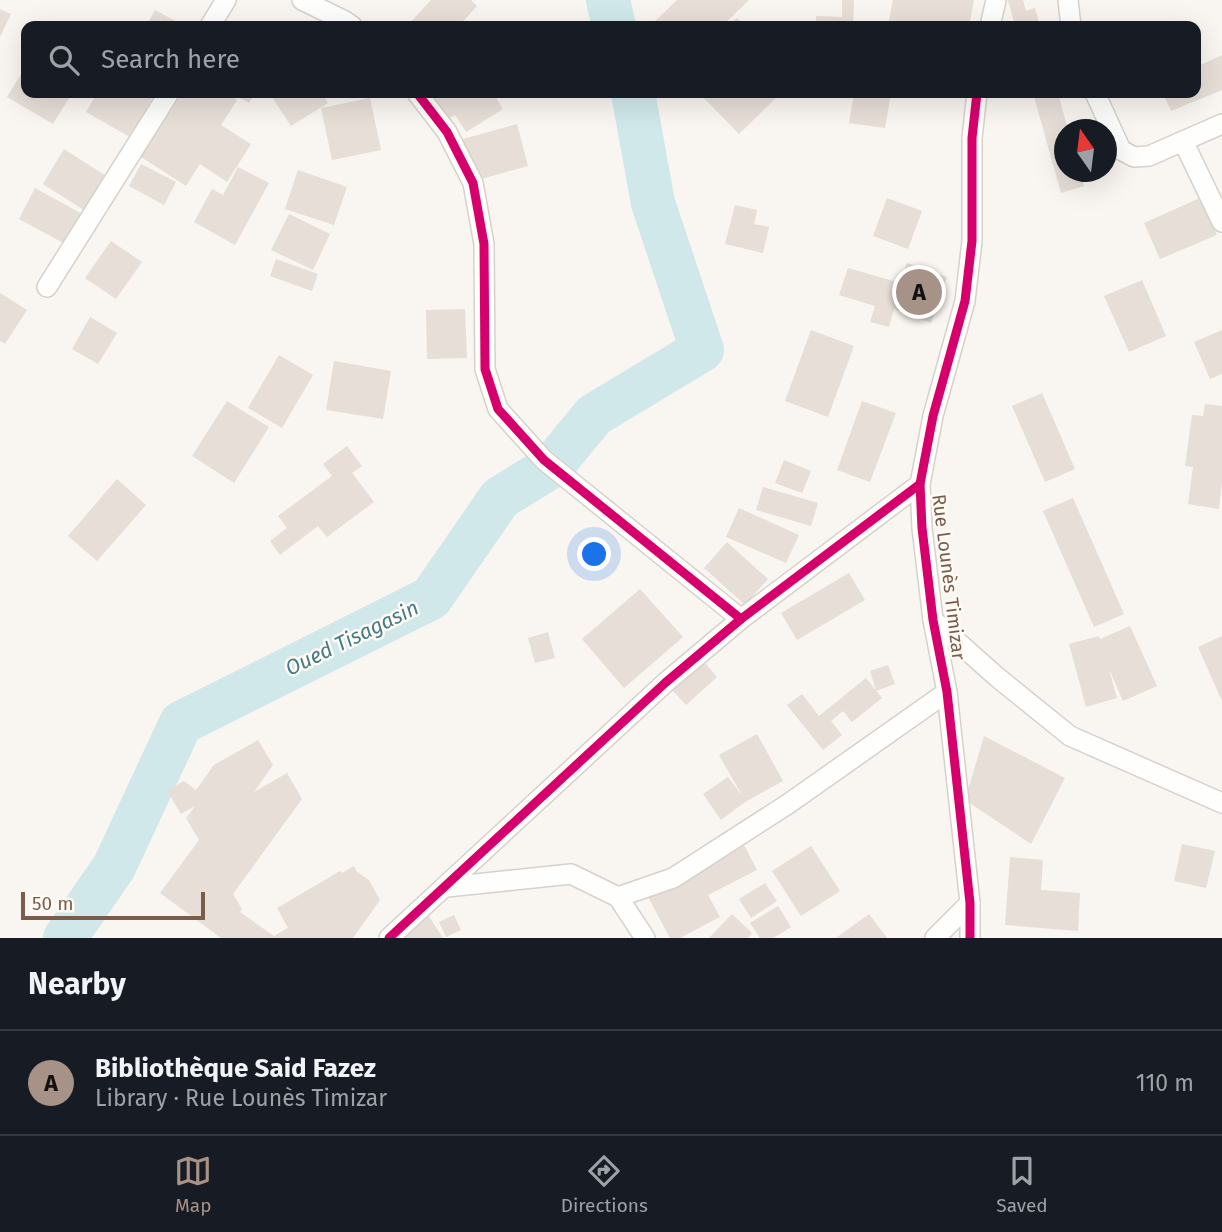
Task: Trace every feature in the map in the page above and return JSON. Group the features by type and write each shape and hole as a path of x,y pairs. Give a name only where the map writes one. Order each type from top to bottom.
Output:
{"street":[{"path":"213,21 226,0"},
{"path":"302,0 345,21"},
{"path":"991,21 996,0"},
{"path":"1068,0 1070,21"},
{"path":"47,288 166,98"},
{"path":"421,98 447,132 473,183 484,244 485,369 498,409 544,460 741,619"},
{"name":"Rue Lounès Timizar","path":"970,938 970,902 947,692 933,620 922,528 920,484 933,416 965,301 972,241 972,138 976,98"},
{"path":"1097,98 1121,150 1134,157 1149,156 1222,124"},
{"path":"1184,141 1222,222"},
{"path":"389,938 665,683 741,619 920,484"},
{"path":"933,620 997,677 1070,736 1222,803"},
{"path":"618,897 673,877 788,804 947,692"},
{"path":"447,887 571,874 618,897 645,938"},
{"path":"935,938 970,902"}],"building":[{"path":"431,0 471,0 477,6 464,21 412,21"},
{"path":"677,0 749,0 727,21 655,21"},
{"path":"842,0 854,0 853,21 816,21 816,16 842,17"},
{"path":"893,0 974,0 970,21 889,21"},
{"path":"1008,0 1023,0 1026,11 1035,8 1039,21 1014,21"},
{"path":"0,9 11,14 0,37"},
{"path":"155,10 176,21 149,21"},
{"path":"1222,55 1222,90 1171,111 1165,98 1201,98 1201,65"},
{"path":"21,74 21,98 69,98 53,124 7,97"},
{"path":"94,98 152,98 130,137 86,112"},
{"path":"179,98 237,100 221,125 251,144 227,182 200,164 186,186 141,157"},
{"path":"273,98 325,98 328,103 291,126"},
{"path":"370,98 381,150 332,160 321,108"},
{"path":"431,98 496,98 503,109 466,132 455,115 445,121"},
{"path":"704,98 776,98 739,134"},
{"path":"853,98 890,98 885,128 849,123"},
{"path":"1034,98 1059,98 1065,119 1054,119 1054,168"},
{"path":"517,124 528,166 474,181 463,139"},
{"path":"64,149 109,178 87,212 43,184"},
{"path":"141,164 176,182 164,205 129,186"},
{"path":"238,167 269,183 235,245 194,222 212,189 223,195"},
{"path":"298,170 347,187 334,225 285,209"},
{"path":"1058,182 1083,182 1084,186 1061,193"},
{"path":"35,188 84,215 67,245 19,219"},
{"path":"887,198 922,211 908,249 873,236"},
{"path":"1200,198 1217,235 1160,259 1144,223"},
{"path":"735,205 757,210 754,224 769,227 763,253 725,244"},
{"path":"289,214 330,234 313,270 271,250"},
{"path":"111,241 142,262 116,299 85,278"},
{"path":"276,259 318,274 312,291 270,276"},
{"path":"907,263 947,277 931,323 894,309 889,327 870,322 875,306 839,295 848,268 900,283"},
{"path":"1142,280 1166,336 1129,352 1104,296"},
{"path":"0,293 27,310 5,344 0,341"},
{"path":"465,309 467,358 427,359 426,310"},
{"path":"90,317 117,333 98,364 72,349"},
{"path":"811,330 854,346 828,417 785,401"},
{"path":"1222,330 1222,374 1210,379 1194,342"},
{"path":"279,355 313,375 282,428 248,408"},
{"path":"334,361 391,371 383,419 326,410"},
{"path":"1042,393 1075,469 1045,482 1012,406"},
{"path":"227,401 269,427 234,483 192,456"},
{"path":"862,401 896,413 870,482 837,470"},
{"path":"1205,404 1222,406 1222,482 1219,509 1188,504 1193,467 1185,466 1192,415 1203,416"},
{"path":"347,446 362,466 352,473 374,502 327,537 318,526 280,555 270,541 287,528 278,516 332,476 323,464"},
{"path":"784,460 811,471 802,493 775,483"},
{"path":"117,479 146,505 97,561 68,536"},
{"path":"763,487 818,503 811,526 756,510"},
{"path":"1073,498 1124,614 1094,627 1043,511"},
{"path":"739,508 799,535 786,563 726,537"},
{"path":"727,542 768,579 745,605 704,568"},
{"path":"849,573 865,600 797,640 781,613"},
{"path":"640,589 683,637 624,688 582,639"},
{"path":"1130,626 1157,686 1123,701 1109,669 1117,698 1086,707 1069,644 1099,636 1100,639"},
{"path":"548,632 555,658 535,663 528,638"},
{"path":"1222,636 1222,701 1198,647"},
{"path":"704,662 717,677 686,705 672,690"},
{"path":"888,665 895,684 876,691 882,698 852,722 843,711 831,721 842,735 823,750 787,705 802,694 819,716 866,678 876,690 870,671"},
{"path":"757,734 783,781 745,802 721,820 703,794 728,777 743,797 719,755"},
{"path":"984,736 1065,778 1031,844 965,800"},
{"path":"258,740 273,765 254,792 287,773 302,799 233,894 242,909 240,912 274,936 288,928 277,908 340,871 342,873 354,866 357,872 369,880 380,900 353,938 221,938 160,893 199,840 186,818 195,806 181,814 167,791 184,781 196,790 214,765"},
{"path":"1182,844 1215,851 1206,888 1174,881"},
{"path":"744,845 757,870 708,895 720,917 680,938 670,938 647,895"},
{"path":"811,846 840,891 801,916 772,871"},
{"path":"1010,857 1043,860 1041,890 1080,893 1078,931 1005,925"},
{"path":"765,883 777,901 751,918 739,899"},
{"path":"778,906 791,927 773,938 760,938 750,923"},
{"path":"732,914 752,933 748,938 709,938"},
{"path":"869,914 887,938 836,938"},
{"path":"428,915 443,938 394,938"},
{"path":"454,915 461,930 446,937 439,922"}],"waterway":[{"name":"Oued Tisagasin","path":"608,0 613,21"},
{"name":"Oued Tisagasin","path":"65,938 114,867 181,723 431,598 500,498 552,466 594,415 702,350 653,203 634,98"}],"cycle path":[{"path":"421,98 447,132 473,183 484,244 485,369 498,409 544,460 741,619"},
{"path":"970,938 970,903 947,692 933,620 922,528 920,484 933,416 965,301 972,241 972,138 976,98"},
{"path":"389,938 665,683 741,619 920,484"}],"place":[{"name":"Bibliothèque Said Fazez","path":"919,292"}]}
